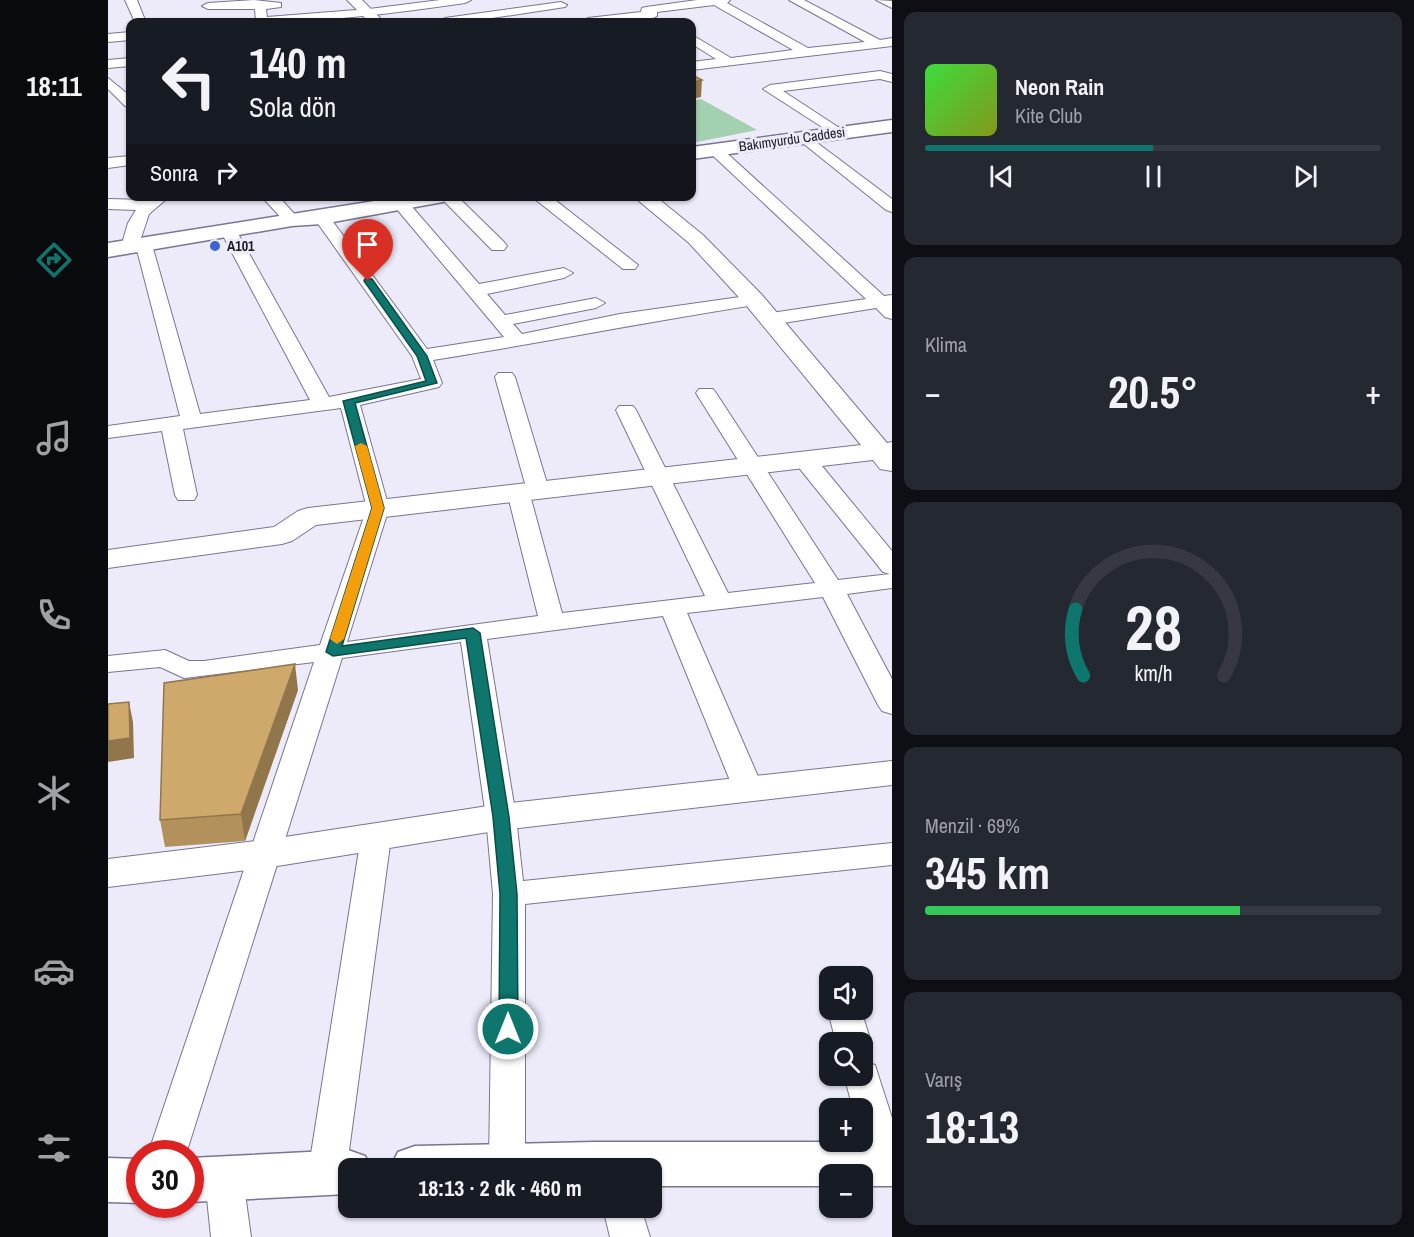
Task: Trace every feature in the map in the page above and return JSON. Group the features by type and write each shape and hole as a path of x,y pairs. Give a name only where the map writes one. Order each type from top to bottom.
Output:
{"main road":[{"name":"Bakımyurdu Caddesi","path":"696,152 892,126"},
{"path":"108,250 292,220 322,218 415,201"},
{"path":"662,1178 889,1164"},
{"path":"207,1179 338,1172"},
{"path":"108,1180 126,1181"}],"street":[{"path":"131,0 139,18"},
{"path":"207,18 209,3 300,4 312,18 360,7 379,0"},
{"path":"360,7 465,0"},
{"path":"614,18 645,10 720,0 807,52"},
{"path":"795,0 885,43"},
{"path":"882,0 892,5"},
{"path":"260,3 261,18"},
{"path":"472,18 561,5"},
{"path":"645,10 659,18"},
{"path":"108,38 126,36"},
{"path":"696,41 729,62"},
{"path":"696,66 885,43"},
{"path":"108,53 126,51"},
{"path":"108,64 126,62"},
{"path":"837,132 770,89 880,75 892,78"},
{"path":"108,78 126,76"},
{"path":"110,89 126,90"},
{"path":"110,89 126,100"},
{"path":"804,137 892,207"},
{"path":"714,149 888,305"},
{"path":"108,163 126,161"},
{"path":"108,204 145,205 153,201"},
{"path":"274,201 292,220"},
{"path":"441,201 498,246"},
{"path":"545,201 628,265"},
{"path":"648,201 696,239 754,300 888,456"},
{"path":"400,204 517,341"},
{"path":"145,205 136,224 137,246 181,423 186,495"},
{"path":"108,432 349,401 432,383 422,356 322,218"},
{"path":"228,230 322,404"},
{"path":"472,291 564,273"},
{"path":"422,356 517,341 620,320 754,300"},
{"path":"500,321 596,303"},
{"path":"771,319 888,305"},
{"path":"505,377 552,622"},
{"path":"706,393 833,591 892,705"},
{"path":"171,1140 333,652 378,508 349,401"},
{"path":"626,410 660,475 720,602"},
{"path":"108,560 282,535 308,516 804,459 888,456"},
{"path":"804,459 892,567"},
{"path":"108,664 165,658 184,670 204,669 552,622 833,591 892,581"},
{"path":"672,608 748,788"},
{"path":"473,633 501,817 509,894 508,1158"},
{"path":"108,873 265,854 501,817 892,773"},
{"path":"340,1158 376,837"},
{"path":"509,894 892,854"},
{"path":"865,1086 889,1164"},
{"path":"207,1179 231,1237"},
{"path":"625,1218 630,1237"}],"green space":[{"path":"701,99 757,130 696,142 696,100"}],"building":[{"path":"295,664 241,814 160,820 164,683"},
{"path":"129,702 130,738 108,741 108,704"}],"slow traffic":[{"path":"337,639 378,508 361,446"}],"place":[{"name":"A101","path":"215,246"}],"route":[{"path":"368,281 422,356 432,383 349,401 378,508 333,652 473,633 501,817 509,894 508,1029"}]}
